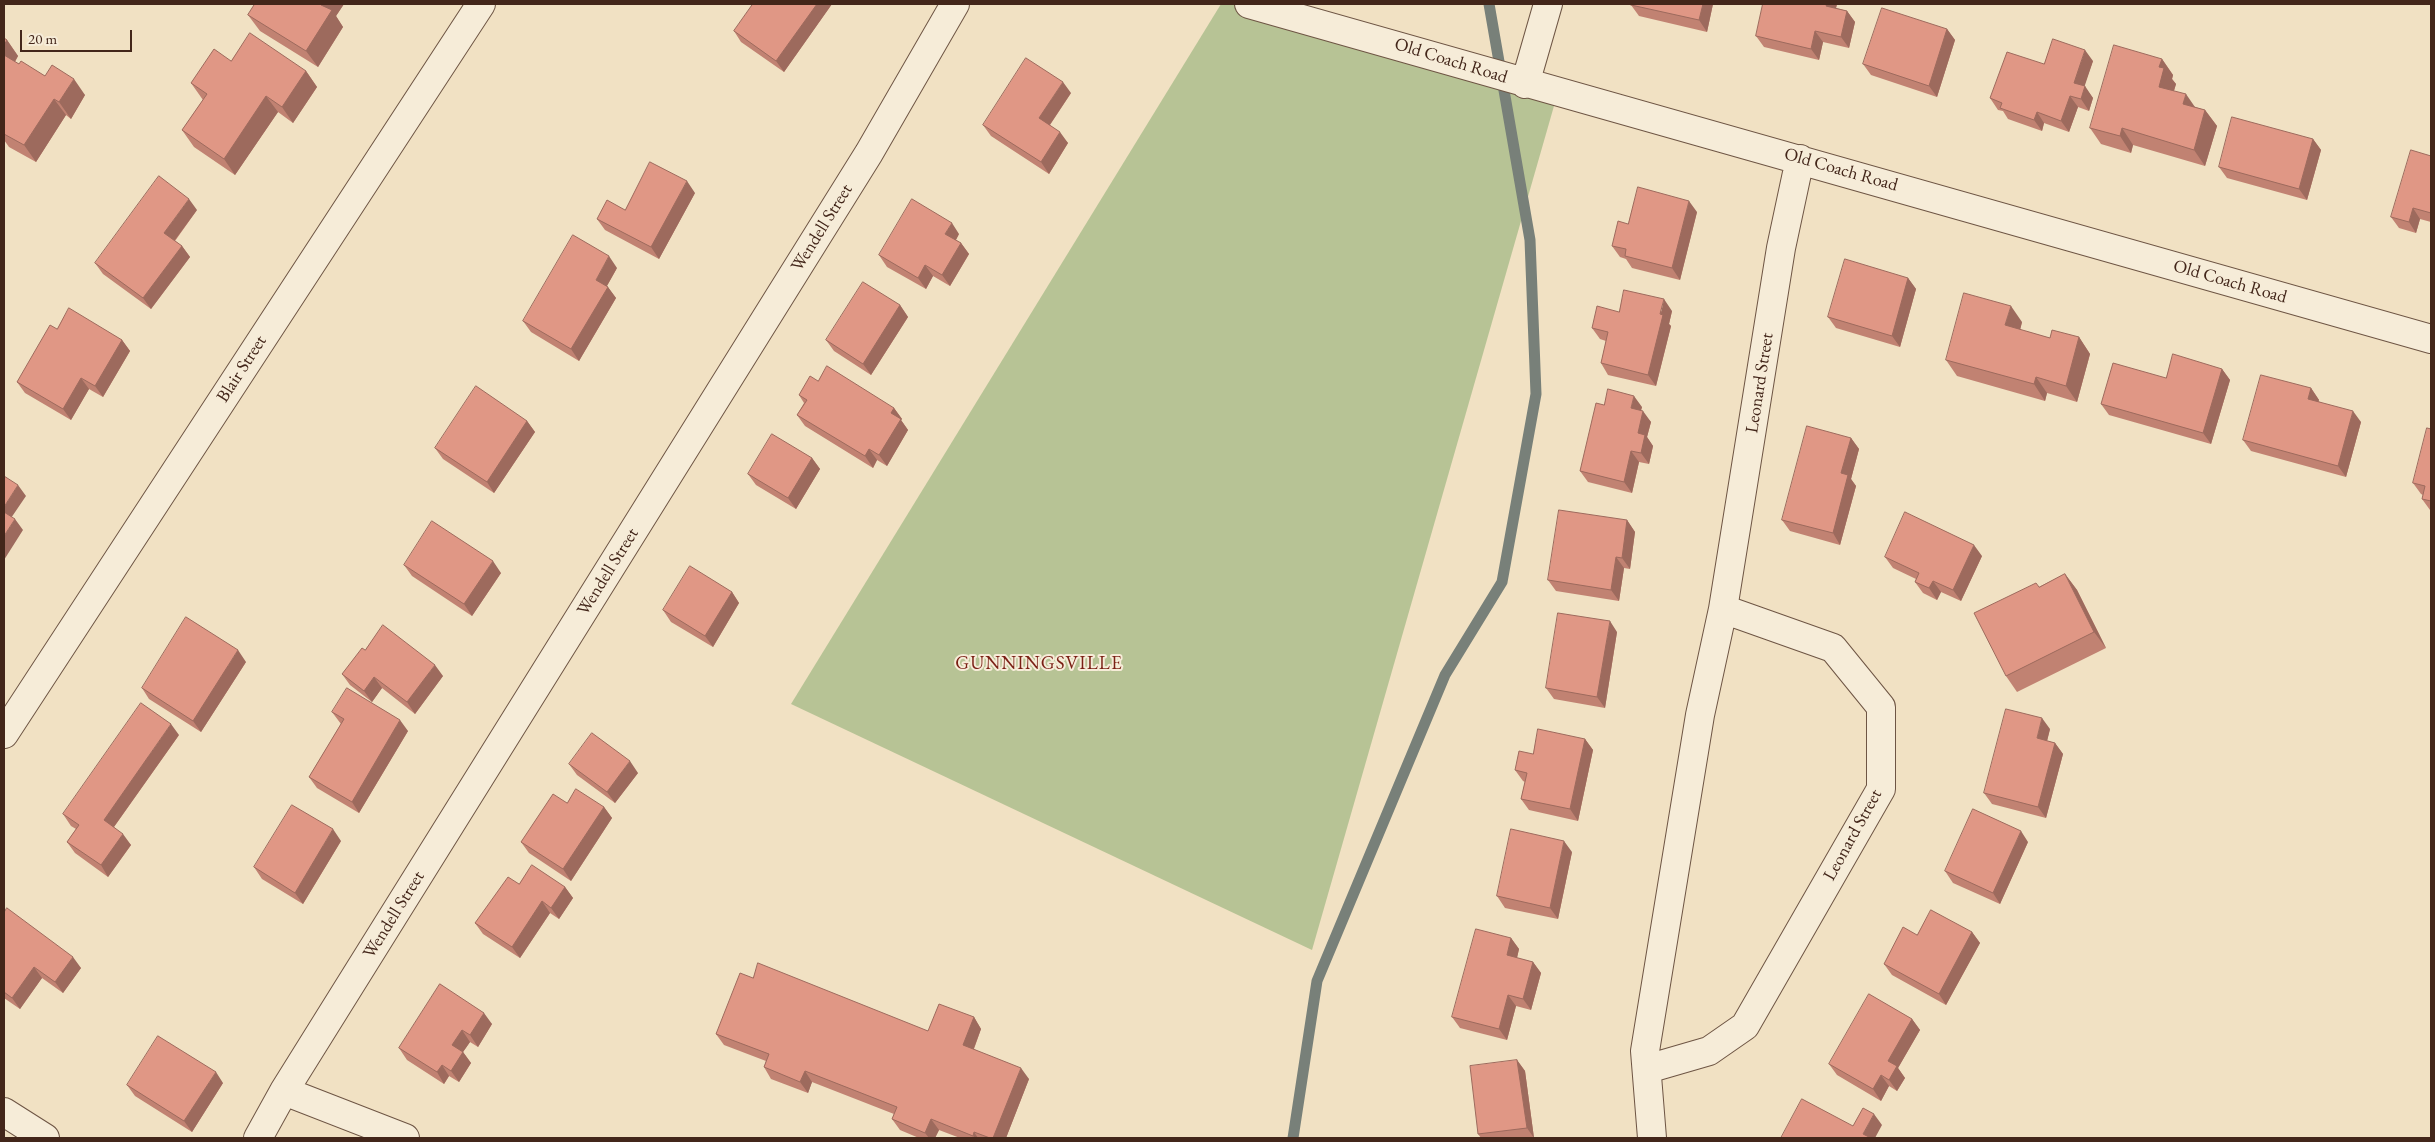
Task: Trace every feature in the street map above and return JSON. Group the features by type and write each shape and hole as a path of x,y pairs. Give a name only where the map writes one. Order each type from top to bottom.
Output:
{"street":[{"name":"Blair Street","path":"4,734 481,4"},
{"name":"Wendell Street","path":"258,1138 284,1091 869,154 955,4"},
{"name":"Old Coach Road","path":"1249,4 1464,63 1525,84 1800,159 2431,339"},
{"path":"1525,84 1548,4"},
{"name":"Leonard Street","path":"1652,1138 1645,1051 1700,715 1723,609 1781,248 1800,159"},
{"name":"Leonard Street","path":"1647,1068 1709,1051 1745,1026 1881,788 1881,708 1833,648 1723,609"},
{"path":"284,1091 405,1138"},
{"path":"4,1112 44,1138"}],"green space":[{"path":"1221,4 1249,4 1558,92 1312,950 791,704"}],"building":[{"path":"255,4 322,4 332,10 306,51 248,15"},
{"path":"753,4 817,4 776,61 734,31"},
{"path":"1632,4 1703,4 1699,20"},
{"path":"1763,4 1827,4 1826,6 1847,11 1841,37 1815,31 1811,49 1756,36"},
{"path":"1882,8 1947,29 1929,86 1863,64"},
{"path":"250,33 306,71 282,107 266,96 224,159 182,130 207,94 191,83 214,49 231,61"},
{"path":"2053,39 2085,50 2074,83 2085,86 2081,99 2070,96 2061,121 2037,112 2034,120 2000,108 2002,103 1990,98 2007,52 2044,64"},
{"path":"2114,45 2162,59 2159,67 2164,68 2159,87 2186,94 2183,104 2205,110 2194,150 2122,128 2120,136 2090,128"},
{"path":"4,55 19,64 21,61 45,76 52,65 74,79 59,102 54,99 24,145 4,134"},
{"path":"1026,58 1063,82 1039,118 1060,132 1041,162 983,125"},
{"path":"2232,117 2313,139 2299,189 2219,167"},
{"path":"2411,150 2431,156 2431,213 2413,208 2409,222 2391,217"},
{"path":"650,162 687,181 651,247 597,219 607,200 625,210"},
{"path":"159,176 189,199 164,233 182,246 143,298 95,263"},
{"path":"1638,187 1689,201 1672,268 1625,256 1626,249 1612,246 1618,221 1628,224"},
{"path":"912,199 952,223 945,234 961,243 942,275 925,265 918,278 879,255"},
{"path":"573,235 609,256 596,280 608,287 571,349 523,321"},
{"path":"1845,259 1908,278 1892,336 1828,317"},
{"path":"863,282 900,305 863,364 826,340"},
{"path":"1624,290 1664,299 1660,314 1663,315 1648,375 1601,363 1608,332 1592,328 1597,306 1619,312"},
{"path":"1964,293 2011,306 2005,325 2050,338 2052,330 2079,337 2066,386 2036,377 2034,384 1946,360"},
{"path":"69,308 122,340 95,386 81,378 63,409 17,382 50,325 57,329"},
{"path":"2173,354 2222,369 2203,433 2101,404 2113,363 2166,378"},
{"path":"827,366 894,408 891,413 901,419 879,455 869,449 865,456 797,415 807,400 799,395 810,376 818,381"},
{"path":"2261,375 2311,388 2308,399 2353,411 2338,466 2243,440"},
{"path":"476,386 527,421 487,482 435,448"},
{"path":"1608,389 1634,396 1631,408 1643,411 1638,433 1645,435 1641,453 1631,451 1624,482 1580,471 1596,403 1604,405"},
{"path":"1807,426 1851,438 1841,473 1848,475 1833,533 1782,520"},
{"path":"2427,428 2431,429 2431,501 2422,499 2425,486 2413,483"},
{"path":"772,434 812,458 788,498 748,474"},
{"path":"4,476 18,485 4,507"},
{"path":"1559,510 1627,520 1622,558 1616,557 1611,590 1548,580"},
{"path":"4,512 15,519 4,536"},
{"path":"1905,512 1974,545 1953,590 1933,581 1929,588 1915,582 1919,573 1885,557"},
{"path":"432,521 493,561 464,604 404,565"},
{"path":"690,566 732,592 705,636 663,610"},
{"path":"2065,574 2094,632 2006,676 1974,613 2036,583 2039,587"},
{"path":"1558,613 1610,621 1597,697 1546,688"},
{"path":"186,617 238,650 193,721 142,688"},
{"path":"383,625 435,665 407,702 374,677 364,691 342,674 362,648 365,650"},
{"path":"347,688 400,720 352,802 309,777 344,719 332,712"},
{"path":"141,703 171,724 104,820 123,834 101,865 67,842 79,825 63,814"},
{"path":"2006,709 2042,718 2037,738 2055,743 2038,807 1984,793"},
{"path":"1538,729 1585,739 1570,809 1521,799 1527,773 1515,770 1519,751 1533,754"},
{"path":"592,733 630,761 607,792 569,764"},
{"path":"576,789 604,807 563,869 521,842 553,794 567,803"},
{"path":"292,805 333,829 295,893 254,867"},
{"path":"1973,809 2021,831 1993,893 1945,871"},
{"path":"1511,829 1564,841 1550,908 1497,896"},
{"path":"532,865 565,887 551,908 542,901 512,947 475,923 508,877 519,884"},
{"path":"7,908 73,957 55,982 34,967 12,998 4,992 4,913"},
{"path":"1931,910 1972,932 1939,994 1884,964 1903,927 1917,935"},
{"path":"1476,929 1511,938 1507,955 1533,962 1523,999 1508,995 1499,1029 1452,1017"},
{"path":"758,963 928,1031 939,1004 974,1017 963,1045 1021,1068 993,1138 974,1132 973,1136 931,1119 925,1133 892,1119 897,1107 805,1071 800,1082 764,1067 769,1054 716,1034 740,973 753,978"},
{"path":"440,984 484,1013 470,1035 462,1030 452,1045 463,1052 451,1071 442,1065 437,1072 399,1048"},
{"path":"1869,994 1912,1019 1888,1061 1897,1066 1889,1080 1881,1075 1873,1089 1829,1064"},
{"path":"158,1036 216,1072 184,1121 127,1085"},
{"path":"1517,1060 1527,1128 1478,1134 1470,1066"},
{"path":"1802,1099 1853,1126 1863,1108 1874,1114 1863,1134 1871,1138 1781,1138"}],"waterway":[{"path":"1293,1138 1317,981 1445,675 1502,582 1536,394 1530,240 1489,4"}],"district":[{"name":"GUNNINGSVILLE","path":"1039,664"}]}
